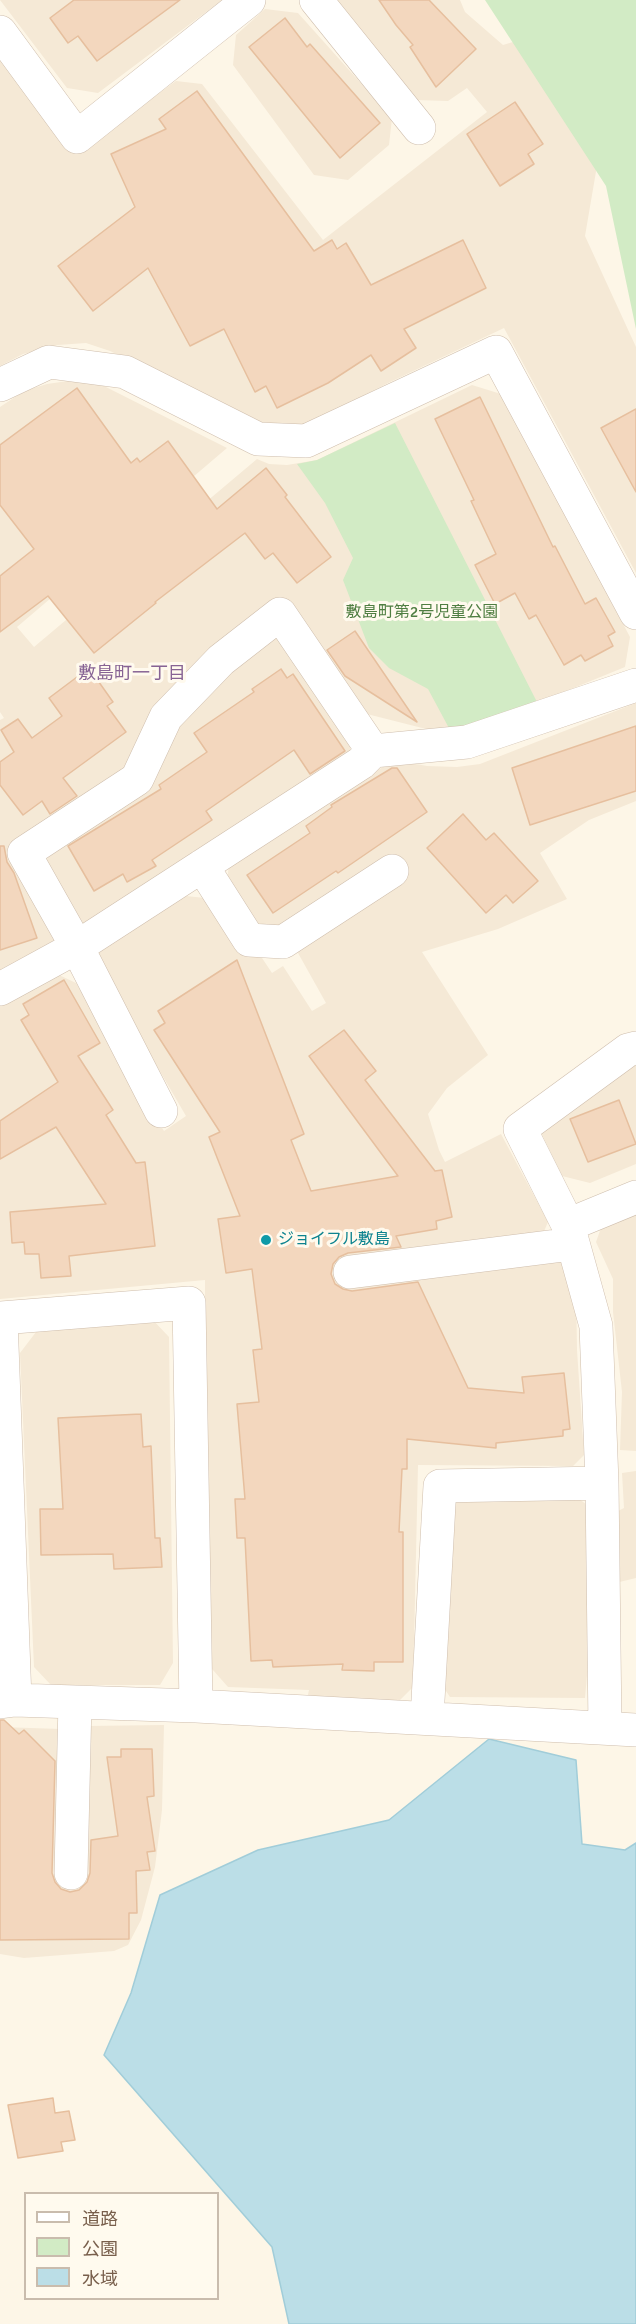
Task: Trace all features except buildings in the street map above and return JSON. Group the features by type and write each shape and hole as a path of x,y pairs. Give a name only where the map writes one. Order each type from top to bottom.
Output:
{"street":[{"path":"0,32 77,137 249,0"},
{"path":"316,0 419,128"},
{"path":"0,385 49,362 125,372 258,439 306,441 496,352 636,613"},
{"path":"161,1111 77,947 24,853 136,779 166,717 221,660 280,614 373,751"},
{"path":"0,989 77,947 361,763 373,751 467,742 636,685"},
{"path":"202,866 249,940 283,942 392,871"},
{"path":"196,1706 189,1303 1,1318 8,1701 196,1706 620,1729 602,1483 596,1326 570,1235 520,1129 628,1050 636,1048"},
{"path":"350,1272 570,1235 636,1197"},
{"path":"427,1718 440,1486 602,1483"},
{"path":"71,1873 75,1702"}],"shaded area":[{"path":"0,0 222,0 98,93 67,88"},
{"path":"334,0 460,0 465,12 503,45 556,29 606,113 585,236 636,347 636,573 504,328 388,383 303,427 254,421 180,383 110,351 86,343 58,345 23,354 0,366 0,56 75,154 176,81 202,84 323,240 487,112 467,88 448,101 416,100"},
{"path":"265,9 298,13 392,118 389,145 348,180 314,175 233,65 236,35"},
{"path":"68,381 96,382 227,448 17,627 34,647 257,459 269,464 287,465 317,460 472,385 501,394 630,637 625,667 495,720 438,732 363,713 270,602 198,660 163,699 128,767 10,851 57,936 49,952 0,976 0,720 4,718 0,712 0,407 24,391"},
{"path":"269,637 285,640 351,740 349,758 92,927 73,922 44,867 50,852 175,729 207,690"},
{"path":"636,703 636,801 589,820 540,853 567,899 498,929 422,952 488,1055 447,1088 428,1114 439,1150 445,1162 501,1134 548,1222 542,1236 336,1262 341,1286 562,1259 576,1287 577,1350 584,1455 573,1466 418,1465 413,1687 398,1702 307,1699 309,1690 228,1687 205,1661 205,1280 0,1299 0,1004 59,975 76,983 164,1131 186,1116 98,965 99,951 186,896 205,898 241,952 262,958 272,973 283,966 312,1011 326,1003 298,953 300,938 251,923 227,882 229,864 394,760 427,766 457,767 480,764"},
{"path":"636,1051 636,1164 590,1183 562,1176 537,1124"},
{"path":"636,1201 636,1451 620,1450 622,1392 613,1312 613,1279 596,1242 606,1214"},
{"path":"151,1318 169,1337 173,1663 160,1685 51,1685 34,1667 20,1353 36,1332"},
{"path":"636,1471 636,1578 611,1584 612,1514 624,1508 622,1473"},
{"path":"456,1493 574,1495 587,1505 591,1630 585,1698 450,1697 440,1682"},
{"path":"164,1725 162,1810 155,1867 141,1920 128,1945 114,1951 24,1958 0,1954 0,1727 61,1729 61,1886 87,1884 87,1726"}],"green space":[{"path":"485,0 636,0 636,329 606,186"},
{"name":"敷島町第2号児童公園","path":"395,423 537,702 450,730 428,689 389,668 369,648 343,580 353,558 325,503 297,464 317,460"}],"water":[{"path":"489,1739 576,1760 582,1844 625,1850 636,1843 636,2324 289,2324 272,2247 104,2055 131,1993 160,1895 258,1850 389,1820"}],"place":[{"name":"ジョイフル敷島","path":"266,1240"}],"district":[{"name":"敷島町一丁目","path":"132,674"}]}
